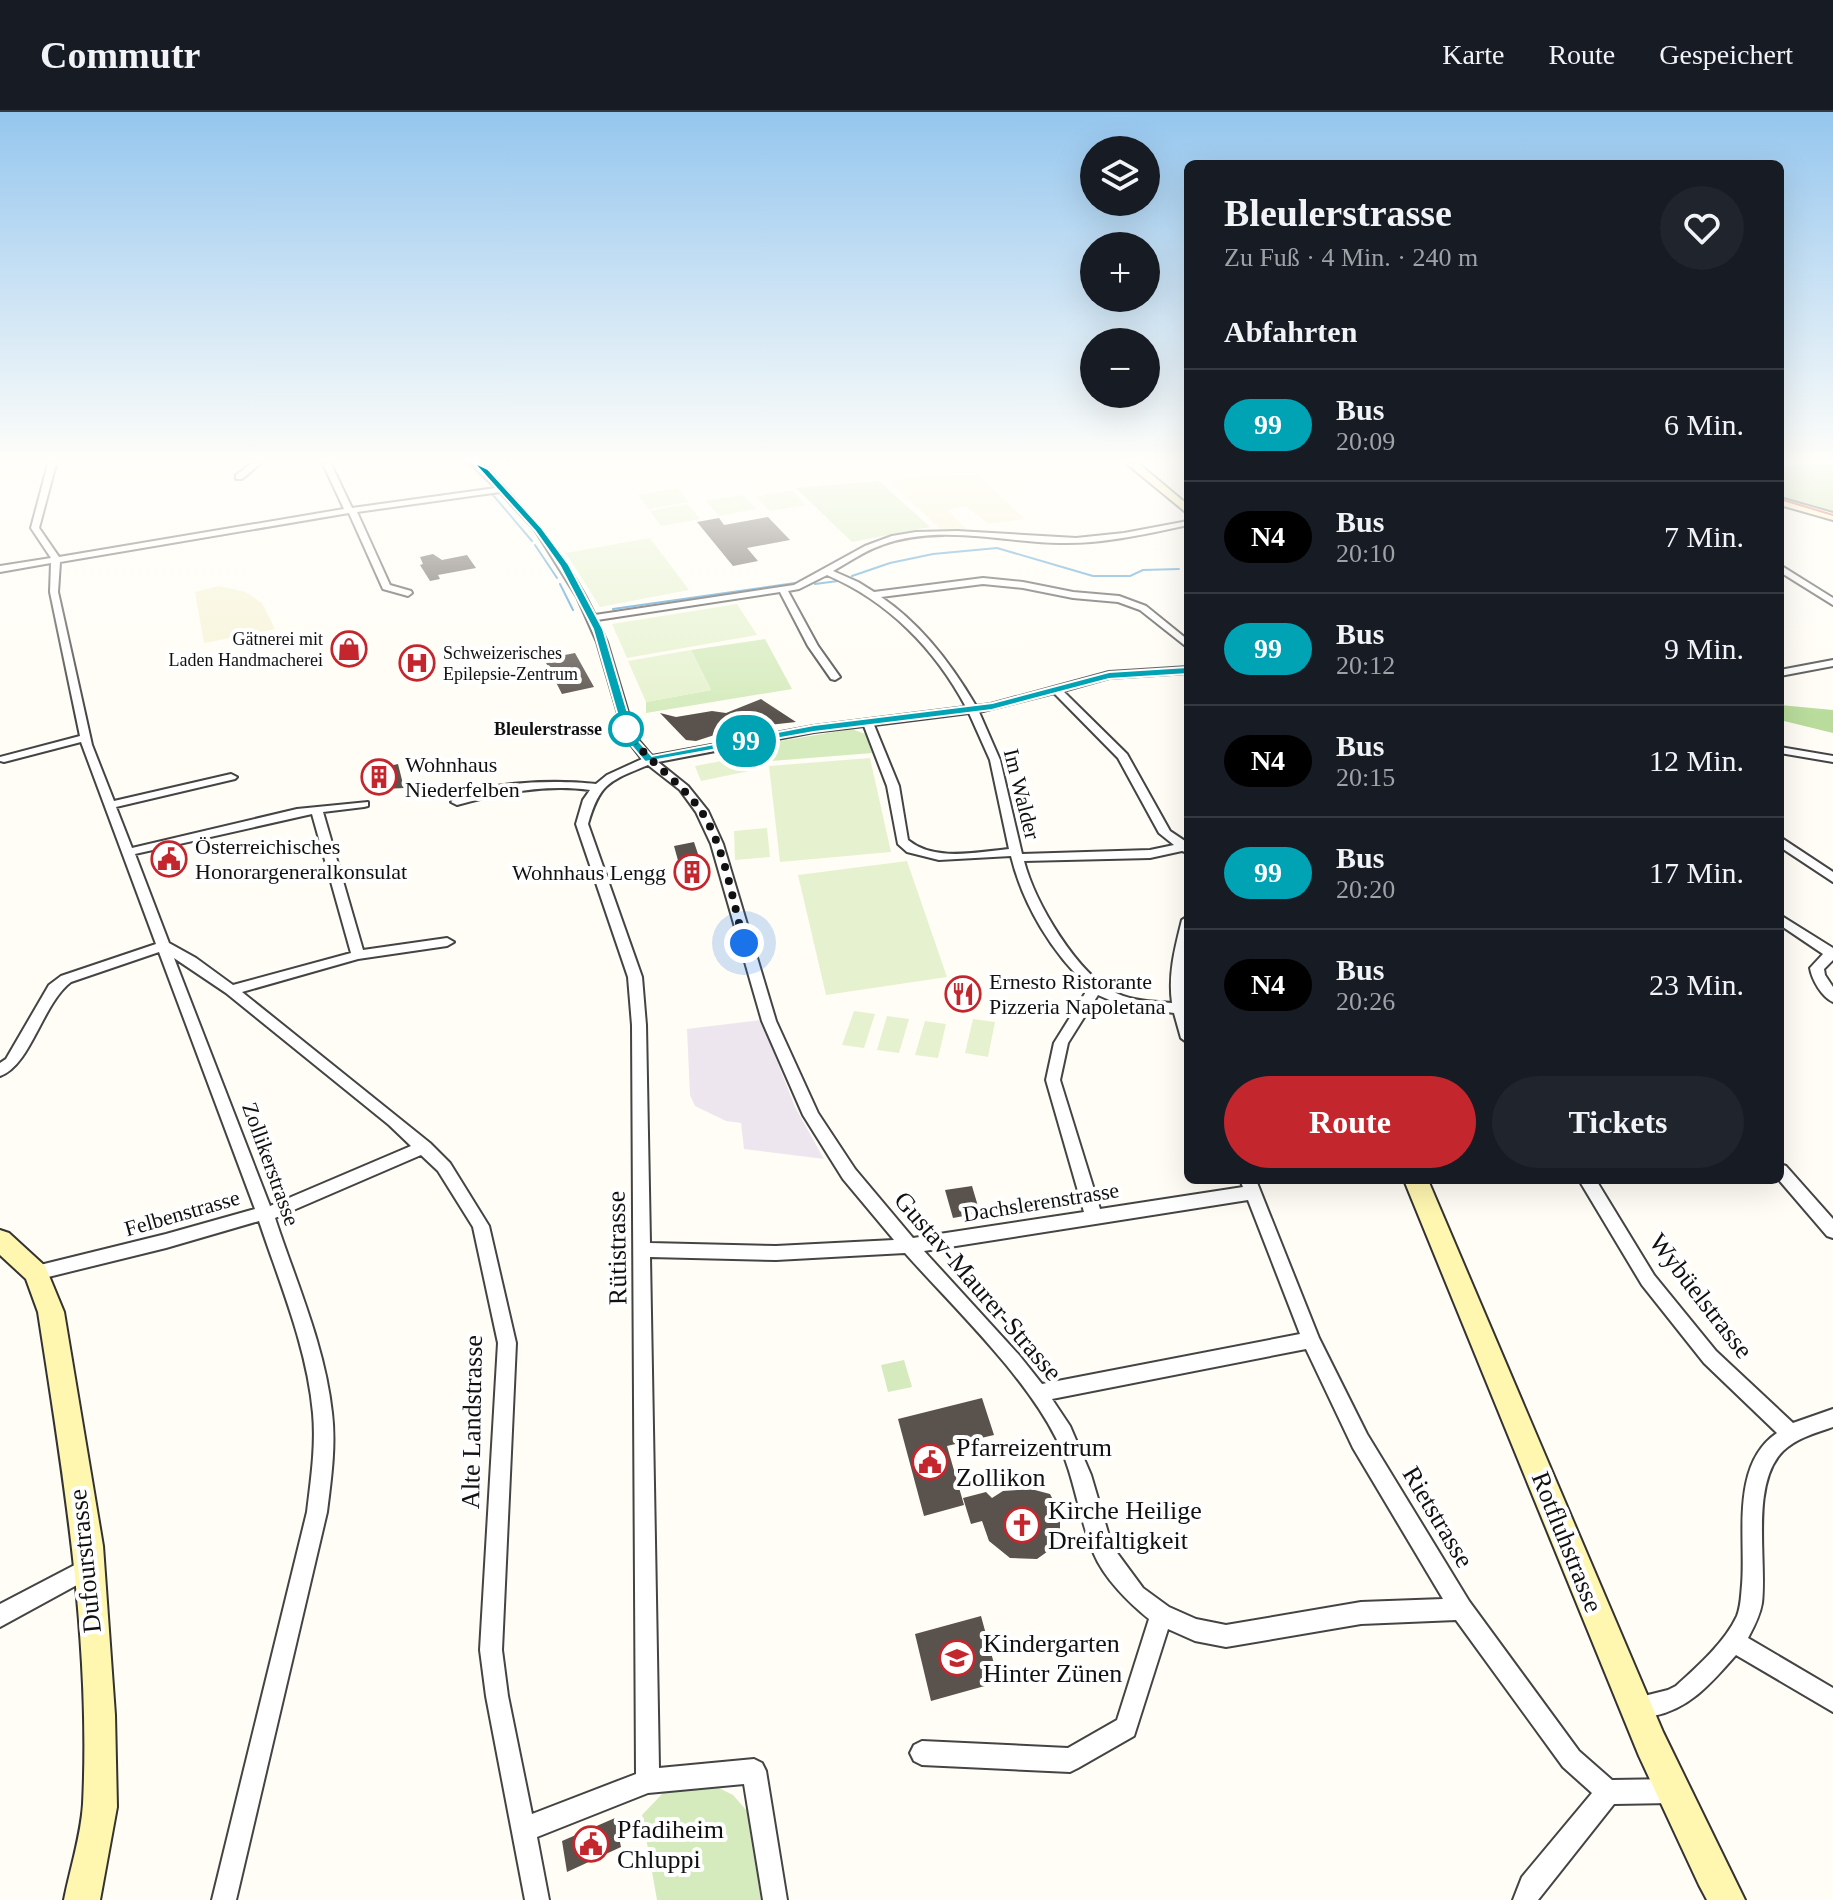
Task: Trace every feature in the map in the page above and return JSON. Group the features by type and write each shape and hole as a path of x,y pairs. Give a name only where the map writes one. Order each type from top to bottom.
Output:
{"main road":[{"name":"Rotfluhstrasse","path":"1418,1184 1635,1708 1672,1791 1727,1900"},
{"name":"Dufourstrasse","path":"0,1240 36,1273 55,1328 90,1567 99,1715 100,1807 82,1900"}],"street":[{"path":"48,547 56,559"},
{"path":"0,569 127,547"},
{"path":"367,547 386,587 408,593"},
{"path":"552,547 594,618 630,737 649,760"},
{"path":"594,618 783,590 827,572 852,553 869,547"},
{"name":"Zollikerstrasse","path":"56,559 54,592 85,738 265,1214 315,1364 323,1415 323,1459 317,1512 224,1900"},
{"path":"1784,571 1833,602"},
{"name":"Im Walder","path":"827,572 847,579 873,595 906,624 957,682 974,709 998,771 1026,887 1042,917 1095,989"},
{"path":"873,595 983,581 1119,599 1143,608 1184,642"},
{"path":"783,590 813,646 835,677"},
{"path":"1784,672 1833,663"},
{"path":"457,802 478,793 577,784 598,788 611,777 649,760 814,729 974,709 1057,691 1109,675 1184,670"},
{"path":"1057,691 1123,756 1165,833 1184,847"},
{"path":"868,722 893,786 902,841 920,855 1150,854 1184,848"},
{"path":"4,759 85,738"},
{"path":"1784,751 1833,759"},
{"name":"Gustav-Maurer-Strasse","path":"649,760 684,788 705,818 717,844 769,1021 811,1115 849,1174 1038,1393 1063,1432 1081,1475 1103,1551 1136,1595 1161,1615 1195,1630 1226,1636 1361,1613 1461,1609"},
{"path":"111,805 231,777"},
{"name":"Rütistrasse","path":"598,788 589,800 582,824 635,977 639,1025 648,1781"},
{"path":"129,852 316,809 364,804"},
{"path":"316,809 358,955"},
{"path":"1784,844 1833,878"},
{"path":"1784,922 1832,954 1817,968 1818,976 1833,997"},
{"path":"1184,936 1177,963 1178,1008 1184,1026"},
{"path":"231,990 358,955 447,942"},
{"path":"0,1071 11,1063 54,988 66,979 164,946"},
{"name":"Alte Landstrasse","path":"164,946 231,990 424,1147 444,1167 481,1226 507,1343 491,1650 497,1696 537,1900"},
{"path":"1094,1216 1053,1080 1061,1043 1095,989 1121,1001 1178,1008"},
{"name":"Felbenstrasse","path":"36,1273 278,1211 424,1147"},
{"path":"1784,1175 1833,1231"},
{"name":"Wybüelstrasse","path":"1589,1184 1648,1280 1710,1357 1789,1432"},
{"name":"Dachslerenstrasse","path":"643,1250 776,1253 909,1246 1094,1216 1251,1186"},
{"name":"Rietstrasse","path":"1251,1186 1311,1340 1360,1441 1461,1609 1571,1759 1608,1792"},
{"path":"1038,1393 1311,1340"},
{"path":"1635,1708 1677,1702 1733,1641 1751,1605 1752,1524 1758,1472 1772,1447 1789,1432 1833,1418"},
{"path":"0,1616 90,1567"},
{"path":"922,1753 1070,1760 1126,1728 1161,1615"},
{"path":"1733,1641 1833,1701"},
{"path":"523,1830 648,1781 754,1771 775,1900"},
{"path":"1525,1900 1531,1886 1555,1854 1608,1792 1672,1791"}],"shaded area":[{"path":"219,586 246,592 262,603 275,629 204,643 195,592"},
{"path":"761,1020 795,1107 824,1159 744,1149 741,1123 726,1121 695,1106 690,1095 687,1029"}],"green space":[{"path":"597,547 657,547 689,590 600,607 566,553"},
{"path":"737,604 757,635 627,658 612,624"},
{"path":"765,639 792,689 646,713 646,702 711,690 691,650"},
{"path":"691,650 711,690 646,702 628,661"},
{"path":"1784,705 1833,710 1833,733 1784,721"},
{"path":"852,729 865,734 872,753 759,762 750,746"},
{"path":"753,755 759,769 701,781 695,766"},
{"path":"870,758 891,852 780,862 769,766"},
{"path":"767,828 770,857 735,860 734,831"},
{"path":"907,861 947,977 826,995 798,875"},
{"path":"854,1011 875,1014 864,1048 842,1045"},
{"path":"887,1016 909,1019 899,1053 877,1050"},
{"path":"973,1019 995,1022 988,1057 965,1053"},
{"path":"925,1021 946,1024 938,1058 915,1055"},
{"path":"904,1360 912,1387 888,1392 881,1365"},
{"path":"717,1787 733,1795 747,1811 761,1900 657,1900 642,1815 663,1793"}],"building":[{"path":"718,547 750,547 747,548 758,561 733,566"},
{"path":"433,554 442,560 467,555 476,568 438,575 440,579 430,581 420,565 423,564 420,557"},
{"path":"575,653 594,687 562,694 544,659"},
{"path":"761,699 796,722 733,729 696,741 686,740 660,713 676,717 712,711 726,713"},
{"name":"Wohnhaus Niederfelben","path":"398,764 404,788 365,790 363,772"},
{"name":"Wohnhaus Lengg","path":"694,842 707,881 685,886 674,846"},
{"path":"972,1186 980,1213 953,1218 945,1190"},
{"name":"Pfarreizentrum Zollikon","path":"982,1398 994,1435 947,1446 964,1505 924,1516 898,1419"},
{"name":"Kirche Heilige Dreifaltigkeit","path":"1031,1489 1050,1494 1060,1513 1060,1534 1051,1549 1037,1559 1010,1558 989,1541 982,1521 971,1524 963,1498 986,1492 992,1498 1003,1491"},
{"name":"Kindergarten Hinter Zünen","path":"981,1616 999,1682 931,1701 915,1634"},
{"name":"Pfadiheim Chluppi","path":"615,1818 621,1847 567,1872 562,1841"}],"waterway":[{"path":"537,547 557,578"},
{"path":"852,576 890,563 933,554 997,548 1093,576 1130,576 1143,570 1179,569"},
{"path":"815,584 838,581"},
{"path":"613,609 795,583"},
{"path":"560,584 573,610"}],"bus line":[{"name":"99","path":"552,547 594,618 626,727 635,745 649,760 814,729 992,707 1038,697 1109,675 1184,670"}],"place":[{"name":"Gätnerei mit Laden Handmacherei","path":"349,649"},
{"name":"Schweizerisches Epilepsie-Zentrum","path":"417,663"},
{"name":"Bleulerstrasse","path":"626,729"},
{"name":"Wohnhaus Niederfelben","path":"379,777"},
{"name":"Österreichisches Honorargeneralkonsulat","path":"169,859"},
{"name":"Wohnhaus Lengg","path":"692,872"},
{"name":"Ernesto Ristorante Pizzeria Napoletana","path":"963,994"},
{"name":"Pfarreizentrum Zollikon","path":"930,1462"},
{"name":"Kirche Heilige Dreifaltigkeit","path":"1022,1525"},
{"name":"Kindergarten Hinter Zünen","path":"957,1658"},
{"name":"Pfadiheim Chluppi","path":"591,1844"}],"route":[{"path":"626,729 635,745 684,788 702,811 717,844 744,943"}]}
